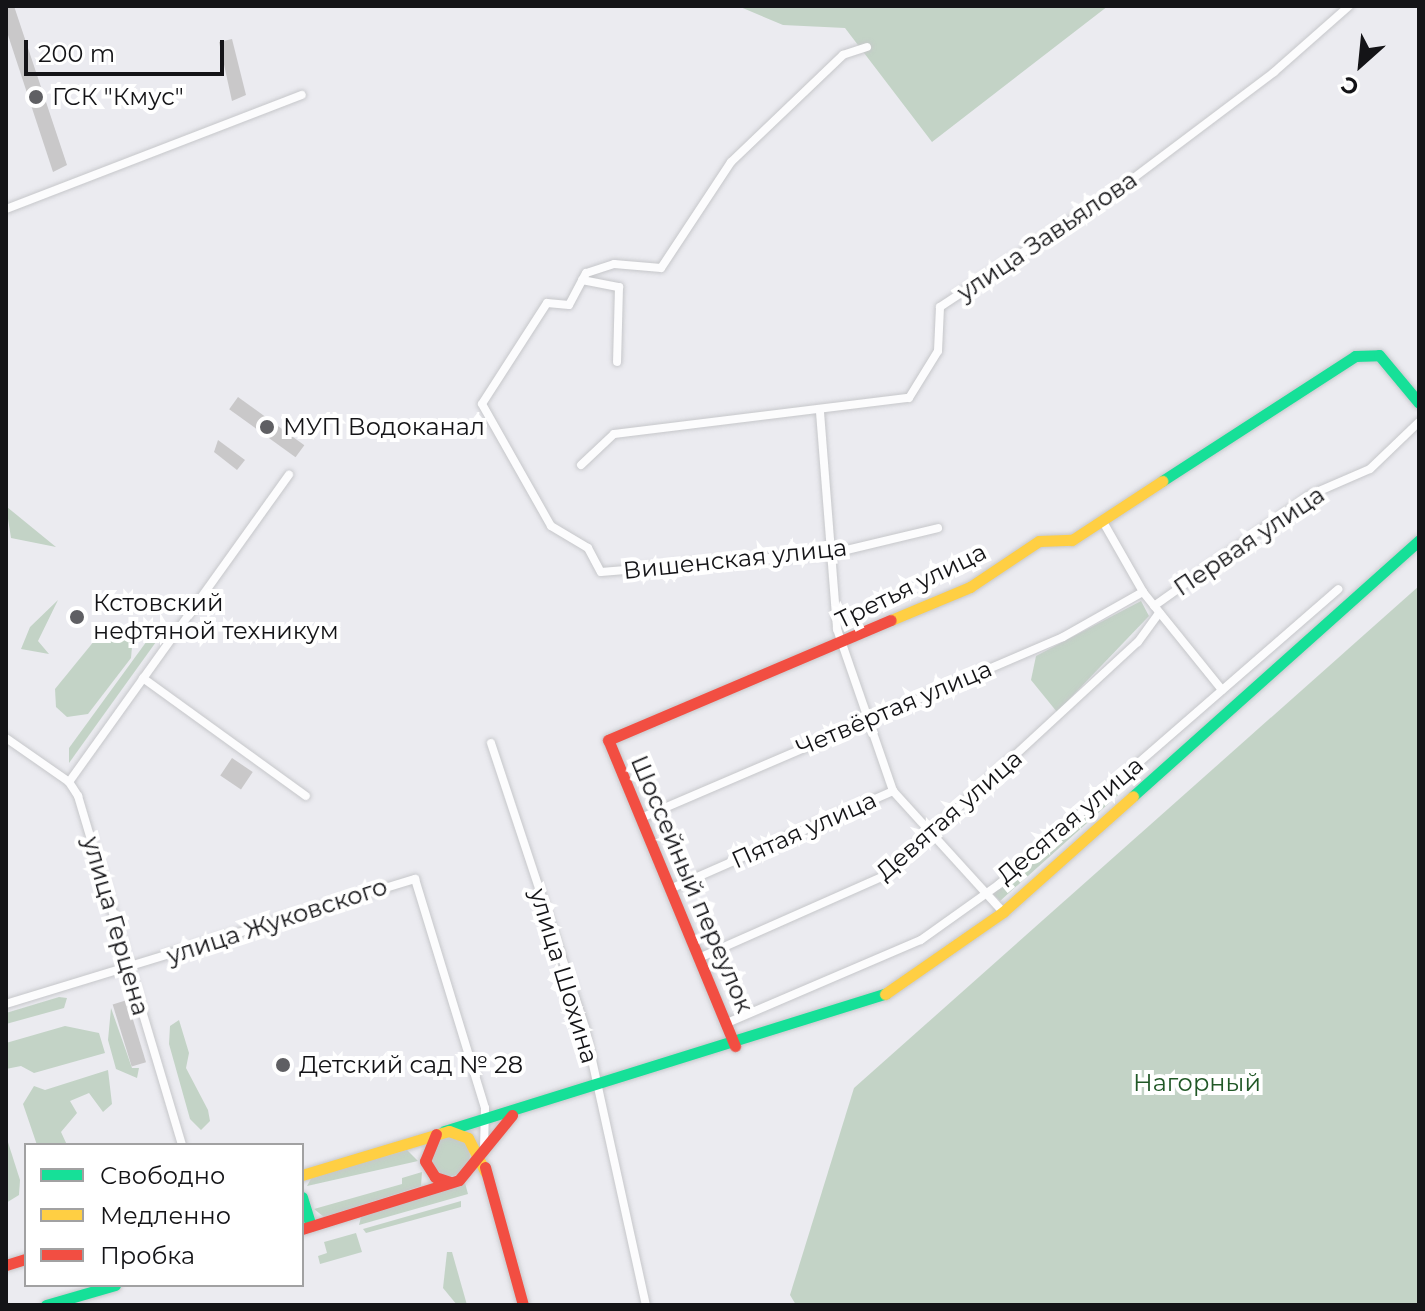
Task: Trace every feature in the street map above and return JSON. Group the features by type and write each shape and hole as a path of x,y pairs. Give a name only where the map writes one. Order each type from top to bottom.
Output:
{"street":[{"name":"улица Завьялова","path":"581,465 614,434 820,412 909,398 938,351 940,307 1119,189 1274,72 1349,6"},
{"path":"582,280 614,264 661,268 731,162 843,55 867,47"},
{"path":"6,209 302,95"},
{"path":"582,280 619,287 617,362"},
{"name":"Вишенская улица","path":"582,280 569,305 547,303 482,404 551,526 588,548 601,572 834,553 938,528"},
{"name":"Третья улица","path":"608,740 970,587 1039,541 1072,540 1355,356 1379,355 1419,403"},
{"path":"820,412 841,642 871,717 893,791 933,831 1003,912"},
{"name":"Первая улица","path":"1156,609 1310,495 1370,469 1419,422"},
{"path":"6,738 69,782 289,475"},
{"path":"1102,520 1143,592 1222,690"},
{"path":"304,1174 735,1046 881,997 939,963 1003,912 1419,540"},
{"name":"Десятая улица","path":"727,1023 921,940 984,889 998,885 1338,589"},
{"name":"Четвёртая улица","path":"641,818 1090,624 1143,592"},
{"name":"Девятая улица","path":"699,958 866,887 933,831 1138,642 1156,609"},
{"path":"143,678 306,796"},
{"name":"Шоссейный переулок","path":"608,740 735,1046"},
{"name":"улица Шохина","path":"491,743 585,1028 646,1305"},
{"name":"улица Герцена","path":"69,782 181,1143"},
{"name":"Пятая улица","path":"670,889 893,791"},
{"name":"улица Жуковского","path":"6,1004 415,879 487,1119 479,1151"},
{"path":"307,1228 457,1180 471,1170 479,1151 501,1124 524,1110"},
{"path":"493,1202 483,1183 440,1180 426,1166 426,1146 442,1132 460,1133 479,1151 523,1305"},
{"path":"46,1305 108,1287"}],"green space":[{"path":"738,6 1108,6 932,142 845,28 783,25"},
{"path":"7,507 56,547 11,538"},
{"name":"Нагорный","path":"1419,586 1419,1305 796,1305 790,1295 854,1088"},
{"path":"58,600 38,641 49,654 21,649 30,627"},
{"path":"1141,601 1149,616 1057,712 1031,680 1036,656"},
{"path":"160,623 166,628 69,763 69,748"},
{"path":"108,624 133,635 131,658 88,714 67,717 56,707 55,689"},
{"path":"1137,769 1136,779 1000,901 993,894"},
{"path":"59,997 67,998 64,1008 6,1024 6,1013"},
{"path":"111,1008 132,1068 139,1068 137,1078 116,1069 108,1040"},
{"path":"179,1020 189,1053 186,1068 208,1110 210,1121 201,1130 190,1119 169,1044 170,1026"},
{"path":"65,1026 99,1033 105,1053 34,1073 21,1066 6,1069 6,1043"},
{"path":"108,1070 112,1104 103,1112 89,1093 70,1101 77,1113 61,1132 66,1143 36,1143 23,1104 34,1086 45,1090"},
{"path":"6,1136 20,1180 19,1195 6,1203"},
{"path":"450,1136 464,1142 470,1156 464,1170 450,1176 436,1170 430,1156 436,1142"},
{"path":"407,1150 418,1161 307,1186 312,1177"},
{"path":"422,1172 421,1186 324,1217 314,1209 402,1184 402,1178"},
{"path":"465,1183 468,1194 359,1225 361,1217"},
{"path":"461,1201 461,1207 366,1233 363,1229"},
{"path":"356,1233 362,1252 320,1264 318,1256 327,1253 324,1242"},
{"path":"447,1252 452,1252 467,1305 457,1305 443,1288"}],"building":[{"name":"ГСК \"Кмус\"","path":"6,6 14,6 67,165 53,172 6,29"},
{"path":"232,39 246,95 232,101 219,42"},
{"name":"МУП Водоканал","path":"238,397 304,445 296,457 229,409"},
{"path":"218,440 245,460 237,470 214,452"},
{"path":"232,758 253,772 241,789 220,775"},
{"path":"127,1000 146,1062 132,1067 113,1004"}],"traffic: fast":[{"path":"1162,481 1355,356 1379,355 1419,403"},
{"path":"1133,796 1419,540"},
{"path":"444,1131 885,994"},
{"path":"304,1203 311,1226"},
{"path":"46,1305 108,1287"}],"traffic: slow":[{"path":"891,620 970,587 1039,541 1072,540 1162,481"},
{"path":"885,994 1003,912 1133,796"},
{"path":"304,1174 449,1131 468,1138 485,1172"}],"traffic: jam":[{"path":"735,1046 608,740 891,620"},
{"path":"304,1228 459,1180 512,1115"},
{"path":"436,1134 425,1161 435,1177 450,1182"},
{"path":"485,1167 523,1305"},
{"path":"6,1265 24,1260"}],"place":[{"name":"ГСК \"Кмус\"","path":"36,97"},
{"name":"МУП Водоканал","path":"267,427"},
{"name":"Кстовский нефтяной техникум","path":"77,617"},
{"name":"Детский сад № 28","path":"283,1065"}]}
